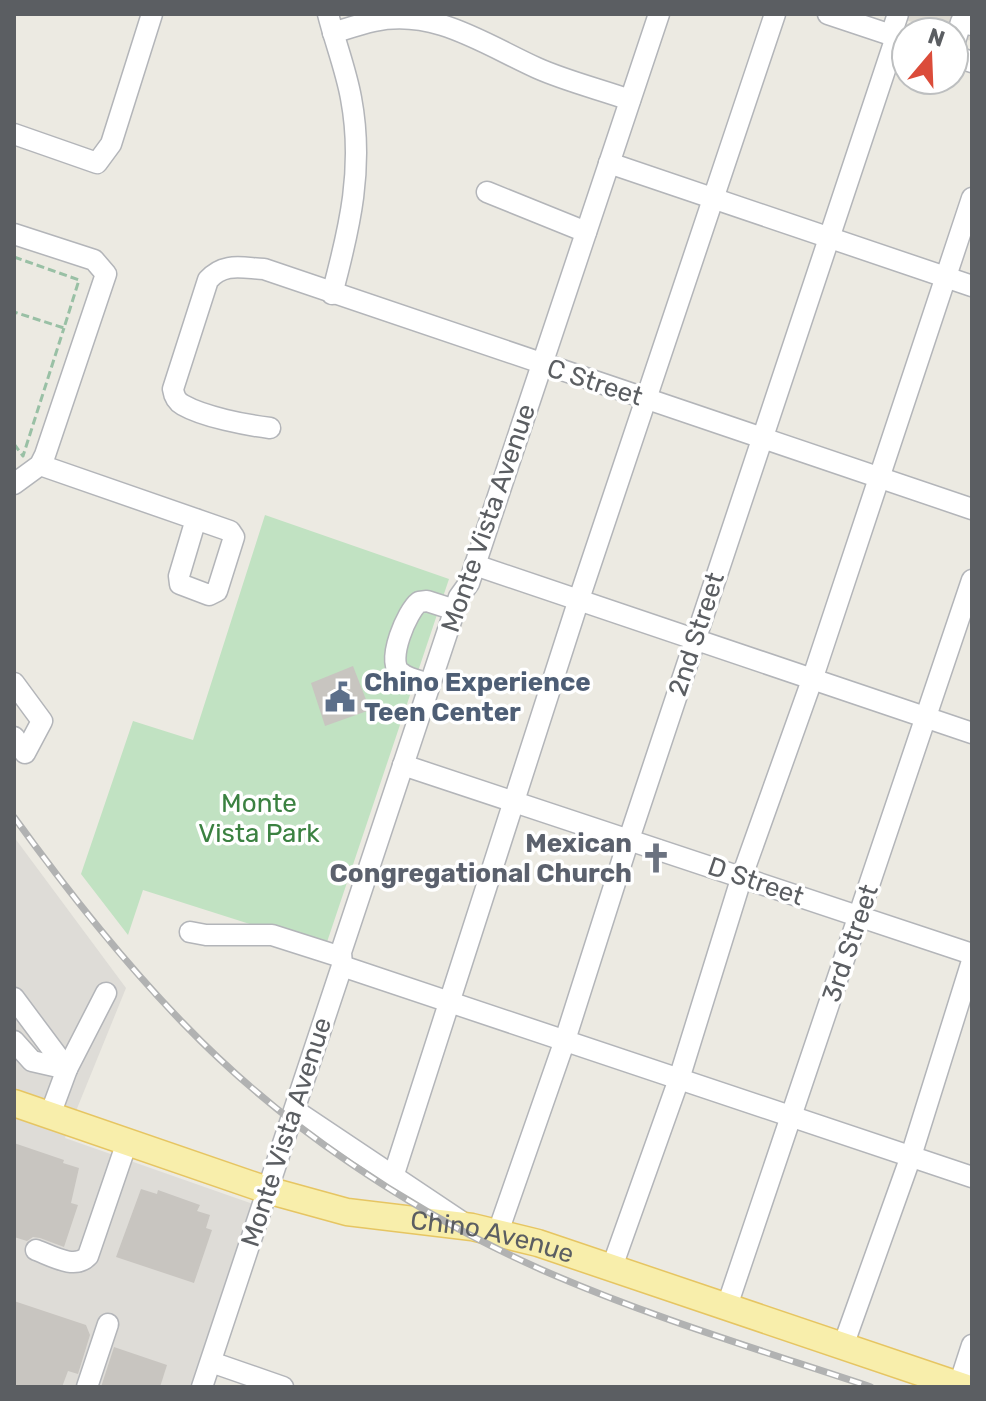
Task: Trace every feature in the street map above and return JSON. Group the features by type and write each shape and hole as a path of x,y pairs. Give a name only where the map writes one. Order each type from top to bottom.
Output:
{"main road":[{"name":"Chino Avenue","path":"14,1103 267,1190 347,1212 485,1230 612,1267 962,1386"}],"street":[{"path":"14,134 97,163 111,144 152,14"},
{"name":"Monte Vista Avenue","path":"202,1387 296,1111 341,962 341,952 403,765 455,610 475,565 659,14"},
{"path":"393,1177 579,599 775,14"},
{"path":"838,15 890,35"},
{"path":"332,294 348,235 358,169 351,97 330,24 396,18 439,23 539,69 630,100"},
{"name":"2nd Street","path":"485,1230 565,1040 695,638 890,61"},
{"path":"609,163 972,286"},
{"path":"487,192 586,232"},
{"path":"612,1267 679,1079 742,876 812,680 972,198"},
{"path":"14,234 94,260 106,274 40,465 14,484"},
{"name":"C Street","path":"270,428 241,424 182,405 175,398 173,389 208,280 216,271 228,266 264,269 972,509"},
{"path":"40,465 196,519"},
{"path":"475,565 972,733"},
{"name":"3rd Street","path":"727,1306 972,580"},
{"path":"430,684 399,672 394,664 404,628 412,607 419,602 427,601 455,610"},
{"path":"14,683 42,721 25,753 14,737"},
{"name":"D Street","path":"403,765 972,954"},
{"path":"190,932 206,935 272,935 451,1002 972,1177"},
{"path":"843,1346 911,1156 972,961"},
{"path":"50,1115 67,1069 106,993"},
{"path":"14,998 67,1069"},
{"path":"14,1041 32,1061 67,1069"},
{"path":"296,1111 393,1177 485,1230"},
{"path":"36,1250 74,1263 83,1262 88,1256 127,1142"},
{"path":"87,1387 108,1324"},
{"path":"962,1386 972,1345"},
{"path":"211,1362 283,1387"}],"path":[{"path":"14,257 79,280 23,456 14,444"},
{"path":"14,313 64,328"}],"shaded area":[{"path":"887,14 972,14 972,41 970,16"},
{"path":"14,837 126,988 65,1138 253,1204 190,1387 14,1387"}],"green space":[{"name":"Monte Vista Park","path":"265,515 449,579 325,948 143,890 128,935 81,874 133,721 193,740"}],"building":[{"name":"Chino Experience Teen Center","path":"353,666 370,710 325,726 311,683"},
{"path":"14,1143 79,1168 71,1203 78,1205 64,1247 40,1238 33,1237 27,1241 14,1237"},
{"path":"141,1189 157,1194 158,1190 200,1205 197,1211 210,1215 206,1228 212,1230 194,1283 116,1257"},
{"path":"14,1301 86,1325 90,1335 78,1374 68,1371 62,1387 14,1387"},
{"path":"114,1347 167,1365 160,1387 101,1387"}],"railway":[{"path":"14,817 95,923 183,1023 262,1097 350,1163 443,1221 540,1269 662,1317 871,1387"}],"place":[{"name":"Chino Experience Teen Center","path":"340,697"},
{"name":"Mexican Congregational Church","path":"656,858"}]}
